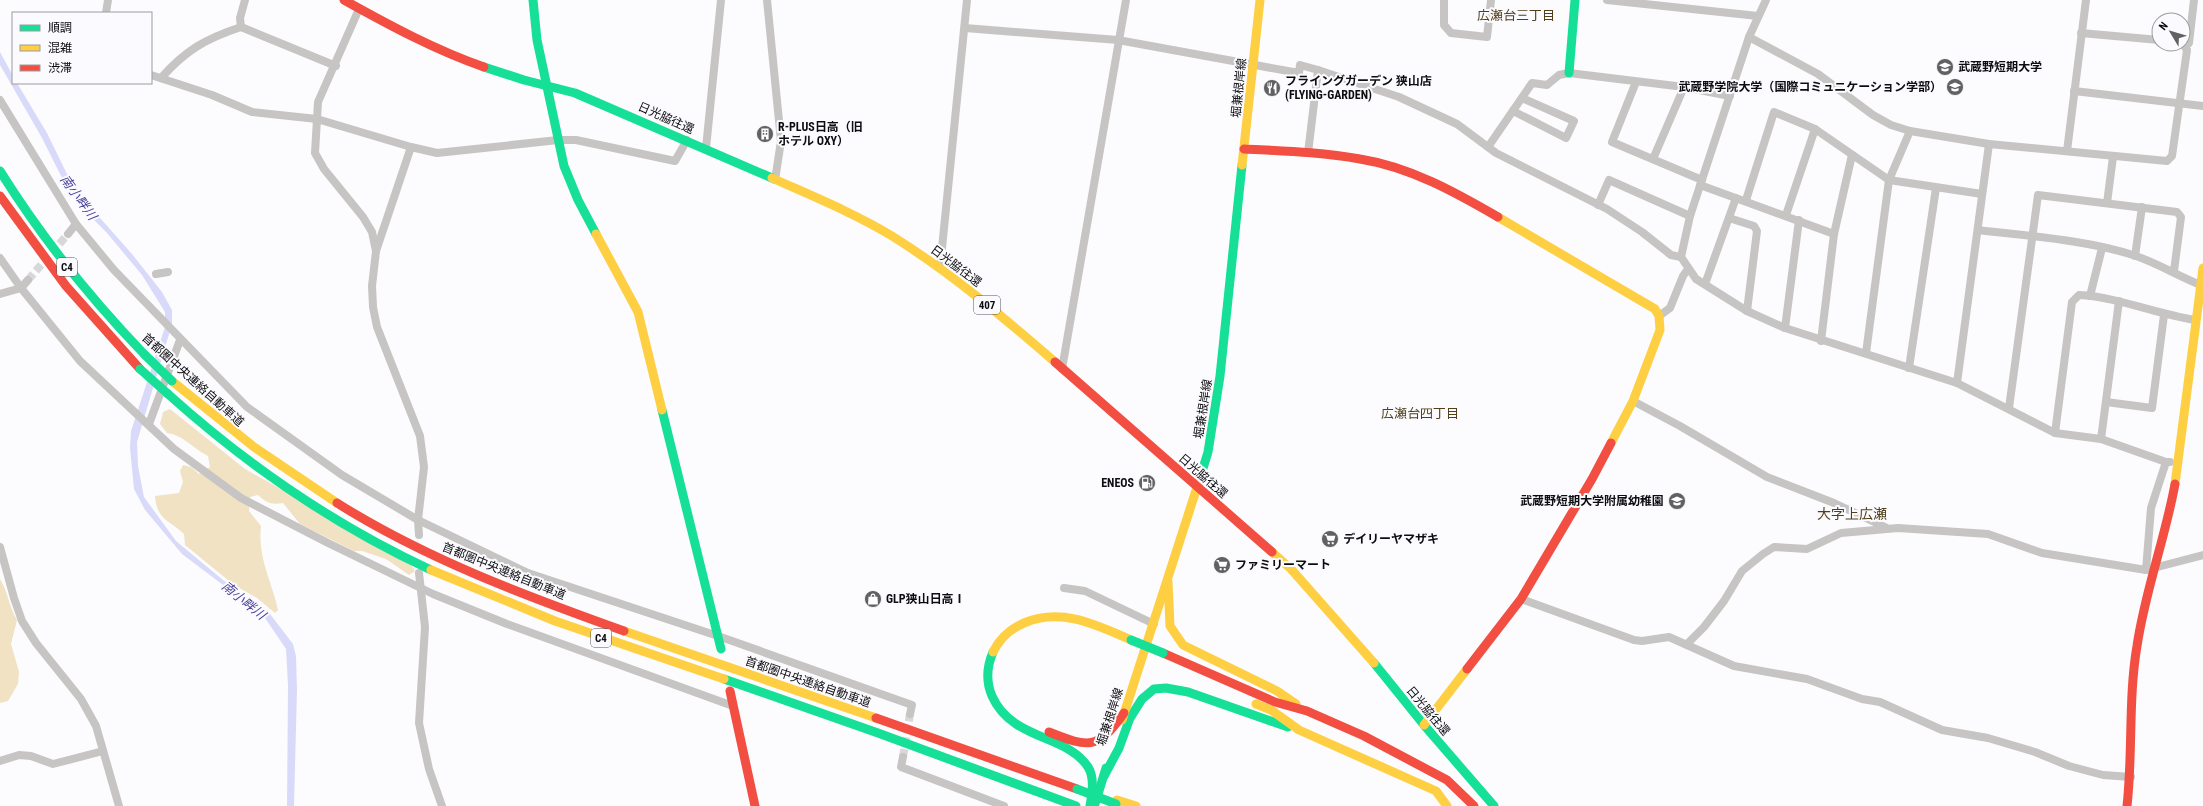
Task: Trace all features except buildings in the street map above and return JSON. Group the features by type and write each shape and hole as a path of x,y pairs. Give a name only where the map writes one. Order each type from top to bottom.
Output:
{"main road":[{"name":"日光脇往還","path":"344,0 359,9 458,58 547,87 575,93 706,148 855,216 891,236 940,268 1019,331 1280,560 1318,597 1424,725 1494,806"},
{"path":"533,0 537,40 564,166 578,200 638,312 721,649"},
{"name":"堀兼根岸線","path":"1094,806 1168,582 1208,452 1220,376 1260,0"},
{"path":"1568,74 1575,0"},
{"path":"1244,149 1308,153 1386,165 1456,193 1654,309 1659,316 1660,330 1633,401 1592,479 1521,599 1424,725"},
{"name":"首都圏中央連絡自動車道","path":"0,171 35,224 90,298 145,355 240,438 309,486 365,520 438,557 542,600 1117,803 1136,806"},
{"name":"首都圏中央連絡自動車道","path":"0,196 48,265 76,300 140,369 203,426 270,478 359,534 432,570 543,616 947,757 1075,806"},
{"path":"2127,806 2131,777 2134,668 2150,569 2171,505 2178,464 2195,320 2202,286 2203,268"},
{"path":"1168,582 1170,626 1183,645 1277,691 1306,711"},
{"path":"1090,806 1092,781 1088,768 1083,762 1073,754 1024,731 999,708 990,692 986,676 990,659 997,643 1008,631 1027,621 1044,617 1060,616 1085,620 1130,644 1159,662 1270,710 1298,730"},
{"path":"1124,713 1114,729 1104,738 1091,744 1080,744 1048,732 1026,720 1012,709 1002,696 997,681 998,660 1006,645 1016,634 1041,624 1086,630 1163,653 1275,702 1306,711 1424,767 1447,780 1474,806"},
{"path":"1104,776 1119,748 1130,718 1142,699 1154,689 1166,688 1188,692 1268,721 1298,730 1436,791 1457,804"},
{"path":"730,691 755,806"},
{"path":"1436,791 1447,806"}],"street":[{"path":"106,12 108,0"},
{"path":"241,27 240,18 245,0"},
{"path":"706,148 720,0"},
{"path":"766,0 781,141 775,180"},
{"path":"940,268 968,0"},
{"path":"1062,370 1126,0"},
{"path":"1444,0 1444,25 1451,33 1487,37 1491,0"},
{"path":"1607,0 1758,16"},
{"path":"1766,0 1750,37 1690,216 1681,257 1696,279 1747,311 1785,328 1821,341 1866,353 1957,383 2009,408 2055,433 2101,439 2166,462 2178,464"},
{"path":"2067,151 2086,0"},
{"path":"2191,26 2194,0"},
{"path":"359,9 336,66 318,102 315,153 324,169 363,218 372,232 376,251"},
{"path":"161,78 186,52 201,43 241,27 336,66"},
{"path":"965,28 1118,40 1299,73 1300,66 1318,70 1399,97 1430,110 1457,124 1496,153 1598,205 1642,232 1671,255 1681,257"},
{"path":"2081,32 2151,39"},
{"path":"1750,37 1818,74 1873,115 1891,125 1910,131 1989,144 2167,161 2170,160 2172,156 2187,52"},
{"path":"1308,153 1318,70"},
{"path":"1488,147 1532,83 1547,85 1559,75 1568,74 1684,87 1730,96"},
{"path":"152,75 212,95 252,112 317,119 411,148 437,153 558,140 576,140 675,161 687,140"},
{"path":"1636,82 1612,142 1653,159 1701,183 1736,198 1746,200 1834,234"},
{"path":"1653,159 1684,87"},
{"path":"2074,91 2203,106"},
{"path":"1513,111 1566,138 1574,121 1522,98"},
{"path":"0,100 76,224 114,270 180,340 247,407 342,475 418,520 528,573 718,636 912,705 910,714"},
{"path":"1746,200 1774,112 1815,129 1889,180 1982,194"},
{"path":"1786,215 1815,129"},
{"path":"1866,353 1889,180 1910,131"},
{"path":"1957,383 1989,144"},
{"path":"411,148 376,251 372,286 373,307 377,327 420,436 424,467 418,520 419,535"},
{"path":"1821,341 1834,234 1852,155"},
{"path":"2107,203 2113,157"},
{"path":"1598,205 1609,180 1690,216"},
{"path":"1909,368 1936,188"},
{"path":"2009,408 2038,195 2177,212 2181,217 2174,271"},
{"path":"1705,284 1736,198"},
{"path":"2135,256 2142,207"},
{"path":"1729,218 1754,226 1757,231 1747,311"},
{"path":"1785,328 1799,220"},
{"path":"68,234 76,224"},
{"path":"1978,230 2102,248 2135,256 2174,271 2202,286"},
{"path":"2090,296 2102,248"},
{"path":"0,258 20,288 80,361 174,449 241,498 328,543 420,587 507,624 733,706"},
{"path":"1659,316 1670,308 1683,276 1688,268"},
{"path":"156,274 168,272"},
{"path":"0,294 20,288 28,280"},
{"path":"2055,433 2072,302 2079,295 2119,301 2164,315 2195,320"},
{"path":"2101,439 2119,301"},
{"path":"2106,402 2152,408 2164,315"},
{"path":"149,424 180,340"},
{"path":"1633,401 1680,426 1767,477 1834,503 1891,529"},
{"path":"2150,569 2151,508 2166,462"},
{"path":"1688,644 1704,627 1724,601 1742,571 1774,547 1807,549 1841,533 1891,529 1988,534 2042,553 2150,569 2203,555"},
{"path":"0,547 22,621 36,643 81,700 96,726 120,806"},
{"path":"419,573 425,627 419,723 429,769 442,806"},
{"path":"1064,588 1085,591 1154,624"},
{"path":"1521,599 1634,640 1642,642 1669,637 1688,644 1734,666 1807,679 1862,699 1880,702 1942,730 1988,738 2035,752 2069,766 2103,774 2131,777"},
{"path":"0,761 19,755 31,756 53,764 103,751"},
{"path":"903,756 901,767 1004,806"}],"shaded area":[{"path":"170,409 245,469 409,561 415,571 409,575 386,559 362,551 354,551 300,524 283,503 269,503 258,495 250,497 249,511 261,526 261,548 278,610 275,613 257,598 234,585 185,545 184,534 165,519 158,511 155,496 179,493 183,482 180,471 183,465 191,467 199,474 210,467 208,456 178,436 167,433 160,424 163,412"},
{"path":"0,579 17,620 11,644 19,672 18,684 8,701 0,703"}],"water":[{"name":"南小畔川","path":"0,52 12,74 12,84 18,84 47,133 68,176 85,201 132,254 162,292 172,310 172,324 137,442 138,466 144,497 176,541 223,580 270,614 293,644 296,656 297,690 294,806 287,806 288,685 286,649 263,615 182,554 145,510 134,489 130,448 131,431 165,327 165,312 142,275 107,233 80,206 60,174 42,138 0,65"}],"tunnel":[{"path":"28,280 68,234"},
{"path":"903,757 910,714"}],"traffic: fast":[{"path":"533,0 537,40 564,166 578,200 596,234"},
{"path":"1569,73 1575,0"},
{"path":"484,67 524,80 575,93 772,178"},
{"path":"1200,478 1208,452 1220,376 1242,165"},
{"path":"0,171 16,196 68,267 105,312 145,355"},
{"path":"145,355 172,381"},
{"path":"140,369 168,394"},
{"path":"168,394 229,446 293,492 360,534 431,570"},
{"path":"662,410 721,649"},
{"path":"1131,640 1163,653"},
{"path":"993,652 988,668 988,680 992,696 1001,711 1012,721 1026,730 1067,748 1079,756 1088,767 1092,776 1092,796 1090,806"},
{"path":"1374,663 1424,725 1494,806"},
{"path":"724,679 878,733 1076,806"},
{"path":"1104,776 1119,748 1130,718 1142,699 1154,689 1166,688 1188,692 1288,727"},
{"path":"1095,804 1106,768"},
{"path":"1077,789 1116,804"}],"traffic: slow":[{"path":"1242,165 1260,0"},
{"path":"772,178 863,220 914,250 976,296 1055,362"},
{"path":"1498,217 1655,309 1659,316 1660,330 1633,401 1611,443"},
{"path":"596,234 638,312 662,410"},
{"path":"2175,484 2203,268"},
{"path":"172,381 254,447 337,503"},
{"path":"1122,720 1200,478"},
{"path":"1272,552 1291,569 1374,663"},
{"path":"431,570 555,621 724,679"},
{"path":"1168,582 1170,626 1183,645 1277,691 1296,704"},
{"path":"993,652 1002,638 1014,628 1024,623 1052,617 1065,617 1079,620 1131,640"},
{"path":"624,631 876,718"},
{"path":"1424,725 1467,669"},
{"path":"1256,704 1271,710 1299,730 1436,791 1447,806"},
{"path":"1117,800 1136,806"}],"traffic: jam":[{"path":"344,0 430,45 484,67"},
{"path":"1244,149 1317,153 1379,163 1414,174 1432,182 1498,217"},
{"path":"0,196 66,286 140,369"},
{"path":"1055,362 1272,552"},
{"path":"1467,669 1521,599 1592,479 1611,443"},
{"path":"2127,806 2134,666 2145,605 2175,484"},
{"path":"337,503 406,542 441,559 514,590 624,631"},
{"path":"1163,653 1275,702 1307,711 1364,736 1447,780 1474,806"},
{"path":"730,691 755,806"},
{"path":"1049,732 1074,741 1083,743 1092,742 1107,734 1124,713"},
{"path":"876,718 1077,789"}],"place":[{"name":"武蔵野短期大学","path":"1945,67"},
{"name":"武蔵野学院大学（国際コミュニケーション学部）","path":"1955,87"},
{"name":"フライングガーデン 狭山店 (FLYING-GARDEN)","path":"1272,88"},
{"name":"R-PLUS日高（旧 ホテル OXY）","path":"765,134"},
{"name":"ENEOS","path":"1147,483"},
{"name":"武蔵野短期大学附属幼稚園","path":"1677,501"},
{"name":"デイリーヤマザキ","path":"1330,539"},
{"name":"ファミリーマート","path":"1222,565"},
{"name":"GLP狭山日高Ⅰ","path":"873,599"}],"district":[{"name":"広瀬台三丁目","path":"1516,15"},
{"name":"広瀬台四丁目","path":"1420,413"},
{"name":"大字上広瀬","path":"1852,514"}]}
